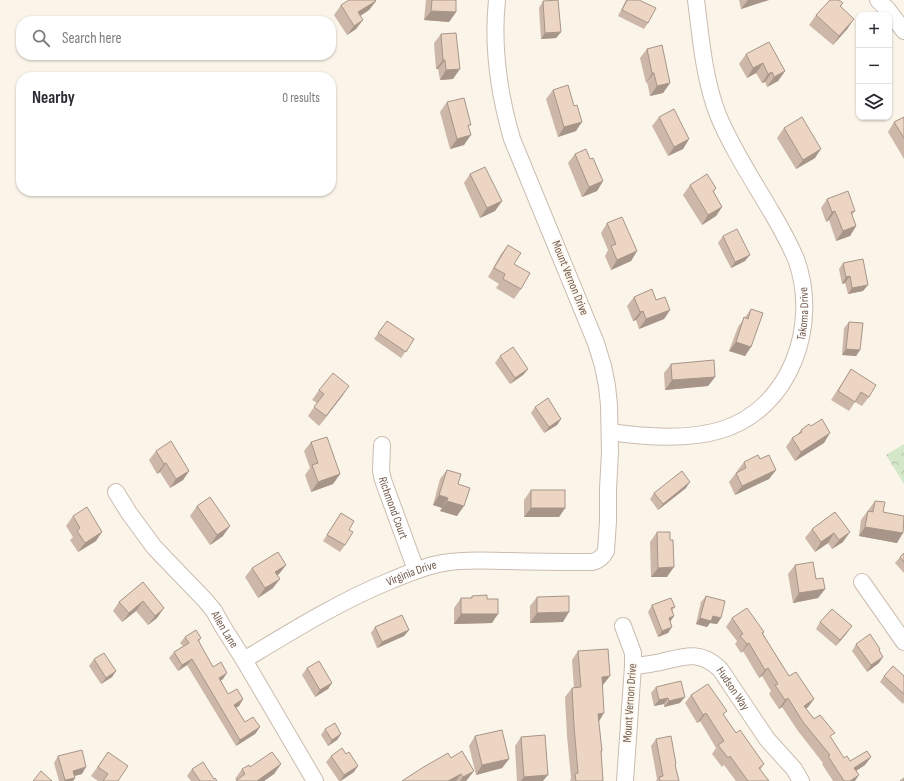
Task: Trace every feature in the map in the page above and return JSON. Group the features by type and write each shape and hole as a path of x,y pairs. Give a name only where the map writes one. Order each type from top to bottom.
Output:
{"street":[{"name":"Mount Vernon Drive","path":"497,0 495,34 496,60 499,85 512,139 596,343 607,386 610,432 608,521 606,551 598,560"},
{"name":"Takoma Drive","path":"610,432 630,435 689,436 706,434 741,422 761,408 772,397 784,381 792,365 802,333 804,296 796,260 785,235 730,140 711,96 696,0"},
{"path":"878,0 888,10 904,31"},
{"name":"Richmond Court","path":"382,444 381,471 383,480 416,570"},
{"name":"Allen Lane","path":"116,492 154,546 214,611 315,781"},
{"name":"Virginia Drive","path":"244,660 345,602 378,586 431,565 445,562 463,561 552,563 593,562 598,560"},
{"path":"862,582 904,642"},
{"name":"Mount Vernon Drive","path":"623,626 633,653 625,781"},
{"name":"Hudson Way","path":"633,666 646,665 683,656 694,656 706,659 715,664 720,668 767,739 794,769 801,781"}],"green space":[{"path":"904,444 904,484 886,455"}],"building":[{"path":"349,0 376,1 358,12 363,20 354,26 341,5"},
{"path":"432,0 456,0 456,12 431,11"},
{"path":"558,0 561,32 545,33 543,1"},
{"path":"627,0 639,0 656,8 648,23 622,10"},
{"path":"830,0 839,0 843,3 840,6 854,19 839,36 816,15"},
{"path":"456,33 460,69 446,70 445,60 443,60 441,34"},
{"path":"769,42 785,71 774,77 772,72 768,74 763,63 753,68 746,54"},
{"path":"662,45 670,83 657,86 654,73 652,73 647,49"},
{"path":"568,85 574,106 577,105 582,122 564,127 553,90"},
{"path":"464,98 471,125 468,125 471,135 457,139 447,102"},
{"path":"674,109 689,139 674,147 659,117"},
{"path":"802,117 821,149 803,160 784,128"},
{"path":"904,117 904,138 894,122"},
{"path":"586,149 590,159 593,158 603,181 589,187 575,154"},
{"path":"485,167 502,201 487,208 470,174"},
{"path":"707,174 716,188 713,191 722,207 708,215 690,185"},
{"path":"848,191 855,211 851,212 856,226 843,231 835,211 832,212 827,199"},
{"path":"622,217 637,251 617,260 611,246 616,244 607,223"},
{"path":"737,229 750,255 735,262 723,236"},
{"path":"508,245 521,253 514,264 530,273 521,289 503,279 505,274 494,268"},
{"path":"863,259 868,285 852,288 850,276 846,277 843,263"},
{"path":"652,289 656,300 665,297 670,310 646,319 643,311 640,312 634,297"},
{"path":"751,309 763,313 751,347 736,342 744,317 748,319"},
{"path":"387,321 414,339 406,352 378,333"},
{"path":"849,322 863,323 860,350 846,349"},
{"path":"513,347 528,369 515,378 500,356"},
{"path":"714,360 715,377 672,380 671,364"},
{"path":"851,369 876,385 869,397 861,392 855,402 838,391"},
{"path":"333,373 349,386 326,416 314,407 324,394 319,390"},
{"path":"548,398 561,419 549,427 535,407"},
{"path":"822,419 830,433 801,452 792,438 802,432 801,430 809,424 811,426"},
{"path":"327,437 340,474 318,482 312,465 318,463 311,442"},
{"path":"171,441 189,471 176,479 156,451"},
{"path":"758,455 760,459 769,455 776,470 742,486 736,473 746,468 744,462"},
{"path":"447,470 461,474 458,484 470,488 464,506 447,501 448,498 439,495"},
{"path":"682,471 690,482 663,504 654,493"},
{"path":"531,490 565,490 565,508 531,508"},
{"path":"210,497 230,526 217,535 197,506"},
{"path":"875,501 885,502 883,512 904,516 903,533 865,527 868,511 873,512"},
{"path":"87,507 102,532 85,543 77,531 80,528 73,516"},
{"path":"835,512 850,532 839,540 834,533 821,542 812,529"},
{"path":"341,513 354,521 349,530 353,532 345,545 327,535"},
{"path":"657,532 670,532 670,540 673,540 674,567 658,568"},
{"path":"278,552 286,565 275,572 280,579 265,588 252,568"},
{"path":"904,553 904,562 900,557"},
{"path":"813,562 816,579 823,578 825,589 799,593 795,565"},
{"path":"143,582 164,608 155,616 143,601 129,613 119,602"},
{"path":"487,595 487,599 498,599 498,614 461,614 461,598 472,598 472,596"},
{"path":"569,596 569,612 537,613 537,597"},
{"path":"706,596 725,601 721,618 713,616 711,621 700,618"},
{"path":"671,598 675,607 671,608 674,616 669,618 672,627 662,631 652,605"},
{"path":"747,608 764,632 762,633 789,676 796,672 814,699 804,706 814,719 820,715 835,733 830,736 844,758 847,756 850,761 867,751 871,757 854,768 859,775 850,781 844,781 828,756 830,755 803,722 788,698 785,700 775,685 778,684 768,668 765,670 749,643 747,644 740,636 743,634 732,618"},
{"path":"832,609 852,626 840,640 820,622"},
{"path":"402,615 409,630 382,642 375,627"},
{"path":"196,630 201,638 198,640 213,667 221,662 227,673 219,678 228,694 237,689 243,699 234,705 245,722 253,717 260,727 240,740 192,659 182,665 174,652 189,643 185,637"},
{"path":"870,634 880,649 879,650 883,657 871,665 856,644"},
{"path":"608,649 610,676 602,677 604,713 598,714 602,751 603,781 576,781 575,774 578,773 572,688 581,687 578,651"},
{"path":"104,653 116,671 106,678 94,659"},
{"path":"319,661 332,683 320,690 307,668"},
{"path":"893,666 904,676 904,694 884,676"},
{"path":"681,681 685,697 669,701 668,698 659,700 656,687"},
{"path":"708,684 727,711 723,714 736,733 740,730 764,764 759,768 769,781 748,781 730,756 728,758 718,745 724,741 706,713 703,715 691,695"},
{"path":"335,723 341,734 332,740 325,729"},
{"path":"502,730 509,759 482,765 475,736"},
{"path":"545,735 548,775 524,777 521,737"},
{"path":"671,736 679,781 660,781 659,777 663,776 656,739"},
{"path":"342,748 346,754 349,752 358,766 344,775 331,756"},
{"path":"82,750 86,767 73,771 75,778 65,780 58,756"},
{"path":"462,751 474,771 463,777 461,774 448,781 402,781 448,753 451,758"},
{"path":"108,752 128,766 118,781 103,781 108,774 98,767"},
{"path":"272,752 281,764 257,781 237,781 245,774 242,769 249,765 250,767"},
{"path":"203,762 214,779 215,778 217,781 200,781 192,769"},
{"path":"41,771 52,781 33,781"}]}
